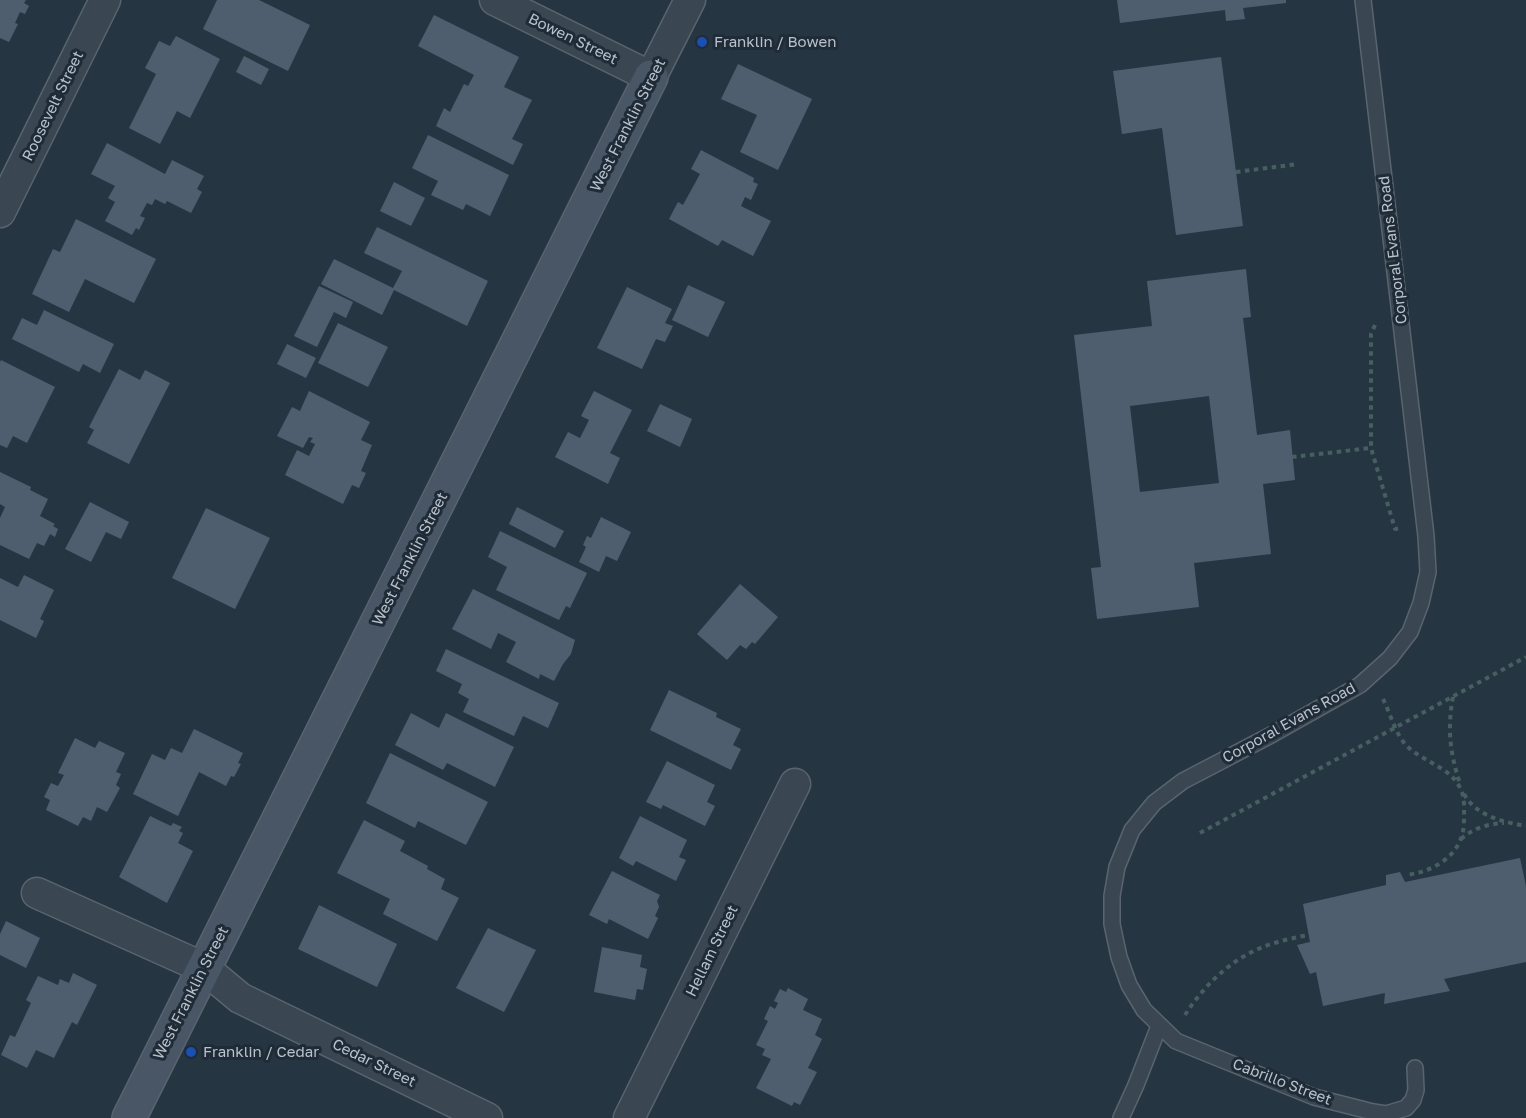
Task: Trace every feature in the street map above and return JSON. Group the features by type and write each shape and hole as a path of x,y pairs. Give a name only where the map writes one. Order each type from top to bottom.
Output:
{"street":[{"name":"Roosevelt Street","path":"0,212 105,0"},
{"name":"Bowen Street","path":"495,0 651,77"},
{"name":"West Franklin Street","path":"129,1118 690,0"},
{"name":"Hellam Street","path":"629,1118 795,784"},
{"name":"Cedar Street","path":"37,893 204,968 240,998 488,1118"}],"lane":[{"name":"Corporal Evans Road","path":"1159,1026 1144,1010 1129,985 1119,957 1112,924 1112,896 1117,867 1132,830 1154,803 1183,781 1360,685 1390,658 1410,632 1421,603 1428,572 1426,536 1364,0"},
{"name":"Cabrillo Street","path":"1159,1026 1174,1039 1314,1097 1373,1112 1386,1114 1406,1108 1413,1100 1416,1090 1415,1068"},
{"path":"1121,1118 1159,1026"}],"path":[{"path":"1236,172 1298,164"},
{"path":"1396,281 1371,334 1371,448 1395,529 1401,528"},
{"path":"1293,457 1371,448"},
{"path":"1200,833 1526,657"},
{"path":"1406,875 1422,873 1440,865 1454,851 1463,832 1462,790 1449,736 1453,696"},
{"path":"1383,698 1405,743 1414,752 1453,778 1468,801 1496,820 1526,826"},
{"path":"1460,841 1469,832 1481,827 1495,823 1507,823"},
{"path":"1174,1039 1187,1012 1210,982 1258,949 1309,935"}],"building":[{"path":"0,0 26,0 24,3 29,6 25,14 20,12 15,23 18,24 9,42 0,38"},
{"path":"217,0 259,0 310,25 288,71 203,29"},
{"path":"1117,0 1286,0 1286,3 1243,8 1245,19 1226,21 1225,10 1120,23"},
{"path":"434,15 519,57 504,87 532,100 512,139 523,144 513,165 436,126 444,108 450,112 464,84 468,86 474,75 418,46"},
{"path":"176,36 220,59 190,118 177,111 160,144 129,128 156,74 145,68 159,41 170,46"},
{"path":"244,56 269,69 261,85 236,72"},
{"path":"1221,57 1243,226 1176,235 1162,128 1122,134 1113,71"},
{"path":"738,64 812,99 778,170 740,152 757,115 721,99"},
{"path":"428,135 509,175 490,216 466,204 463,210 431,195 438,181 412,168"},
{"path":"107,143 165,174 172,160 204,176 197,189 202,192 191,213 167,201 165,204 155,199 152,205 147,203 140,216 145,218 139,230 136,228 132,235 105,221 115,202 108,198 115,186 91,174"},
{"path":"701,150 754,178 753,182 758,184 751,200 745,197 741,206 771,221 753,256 722,240 718,246 669,219 678,202 683,205 700,174 691,169"},
{"path":"394,182 425,198 411,226 380,211"},
{"path":"76,219 156,259 134,303 85,279 69,312 32,294 53,249 60,252"},
{"path":"377,227 488,281 467,326 394,290 382,315 321,284 334,259 393,288 402,271 364,253"},
{"path":"1246,269 1251,317 1243,318 1257,435 1290,430 1295,480 1263,484 1271,554 1194,563 1199,607 1097,619 1091,568 1101,567 1074,335 1152,326 1147,281","holes":["1209,396 1219,483 1140,492 1130,406"]},
{"path":"688,285 725,302 708,337 672,320"},
{"path":"319,286 353,302 346,318 334,312 317,347 294,336"},
{"path":"627,287 672,309 665,323 673,326 665,342 656,339 642,369 597,348"},
{"path":"44,310 114,344 100,373 83,364 79,372 12,339 22,318 37,325"},
{"path":"338,323 388,347 368,387 318,363"},
{"path":"287,344 316,358 306,378 277,364"},
{"path":"1,360 55,387 27,443 13,436 7,448 0,445"},
{"path":"119,369 140,380 145,370 170,383 129,464 87,443 94,430 89,427"},
{"path":"309,391 370,422 361,440 372,445 361,471 366,473 359,488 352,485 343,504 285,475 297,450 309,456 315,444 310,442 313,438 309,437 303,448 277,436 292,407 300,411"},
{"path":"594,391 632,410 610,453 620,458 608,484 555,457 568,432 580,438 589,420 581,416"},
{"path":"660,404 692,419 680,447 647,431"},
{"path":"0,472 31,487 30,490 48,499 40,516 55,524 53,526 58,529 55,537 50,534 44,546 37,543 29,559 0,545 0,518 5,507 0,504"},
{"path":"90,502 129,522 121,539 106,532 91,562 65,549"},
{"path":"517,507 564,531 555,548 509,524"},
{"path":"206,508 270,538 235,609 172,578"},
{"path":"601,517 631,532 617,561 606,556 599,572 579,562 586,547 583,545 587,536 591,538"},
{"path":"500,531 587,573 570,608 566,606 559,620 496,590 507,567 488,557"},
{"path":"24,575 54,590 40,619 44,621 36,638 0,620 0,578 18,587"},
{"path":"740,584 778,617 755,644 752,642 746,649 740,645 727,660 697,634"},
{"path":"473,589 575,640 571,654 554,681 540,674 539,679 506,662 516,642 498,633 491,649 452,629"},
{"path":"446,649 559,703 548,728 523,716 514,736 463,712 469,699 458,693 462,684 436,671"},
{"path":"669,690 717,713 716,717 741,729 733,745 741,749 731,770 650,730"},
{"path":"411,713 439,728 446,713 514,747 495,787 447,763 443,770 395,745"},
{"path":"194,729 243,753 238,763 241,764 226,786 199,772 178,816 133,794 152,754 165,760 171,748 182,753"},
{"path":"75,738 95,748 99,741 125,753 116,772 121,774 116,785 120,788 107,812 97,807 91,821 83,817 78,826 46,810 50,800 44,797 51,783 58,786 64,775 58,773"},
{"path":"390,753 488,802 466,845 418,821 415,828 366,803"},
{"path":"667,761 715,785 707,802 715,806 705,826 663,805 661,809 646,802"},
{"path":"150,816 171,826 173,823 182,827 179,831 183,833 178,843 193,851 167,903 119,877"},
{"path":"640,816 687,840 679,857 686,860 676,881 636,861 633,866 619,858"},
{"path":"364,820 405,841 400,851 428,866 427,869 445,879 441,889 459,898 437,941 383,914 390,899 337,873"},
{"path":"1520,858 1526,886 1526,962 1444,979 1450,991 1384,1004 1385,993 1323,1006 1316,972 1310,974 1297,945 1310,942 1303,904 1386,885 1386,875 1400,872 1405,882"},
{"path":"612,871 660,895 657,901 659,907 655,916 658,918 648,939 609,919 607,924 589,915"},
{"path":"319,905 397,944 377,987 298,949"},
{"path":"6,921 40,938 26,968 0,955 0,934"},
{"path":"488,928 536,950 504,1012 456,988"},
{"path":"602,947 642,955 640,967 647,969 643,990 637,989 635,1000 594,992"},
{"path":"73,973 97,985 77,1025 72,1022 54,1058 36,1050 27,1068 1,1055 10,1035 15,1037 31,1003 26,1000 38,976 58,985 60,979 69,983"},
{"path":"788,988 808,999 803,1010 822,1019 815,1035 822,1039 808,1068 817,1072 800,1105 794,1102 792,1106 756,1088 771,1059 762,1055 765,1049 756,1045 768,1021 764,1019 770,1006 775,1009 778,1003 774,1001 780,989 786,992"}],"place":[{"name":"Franklin / Bowen","path":"702,42"},
{"name":"Franklin / Cedar","path":"191,1052"}]}
